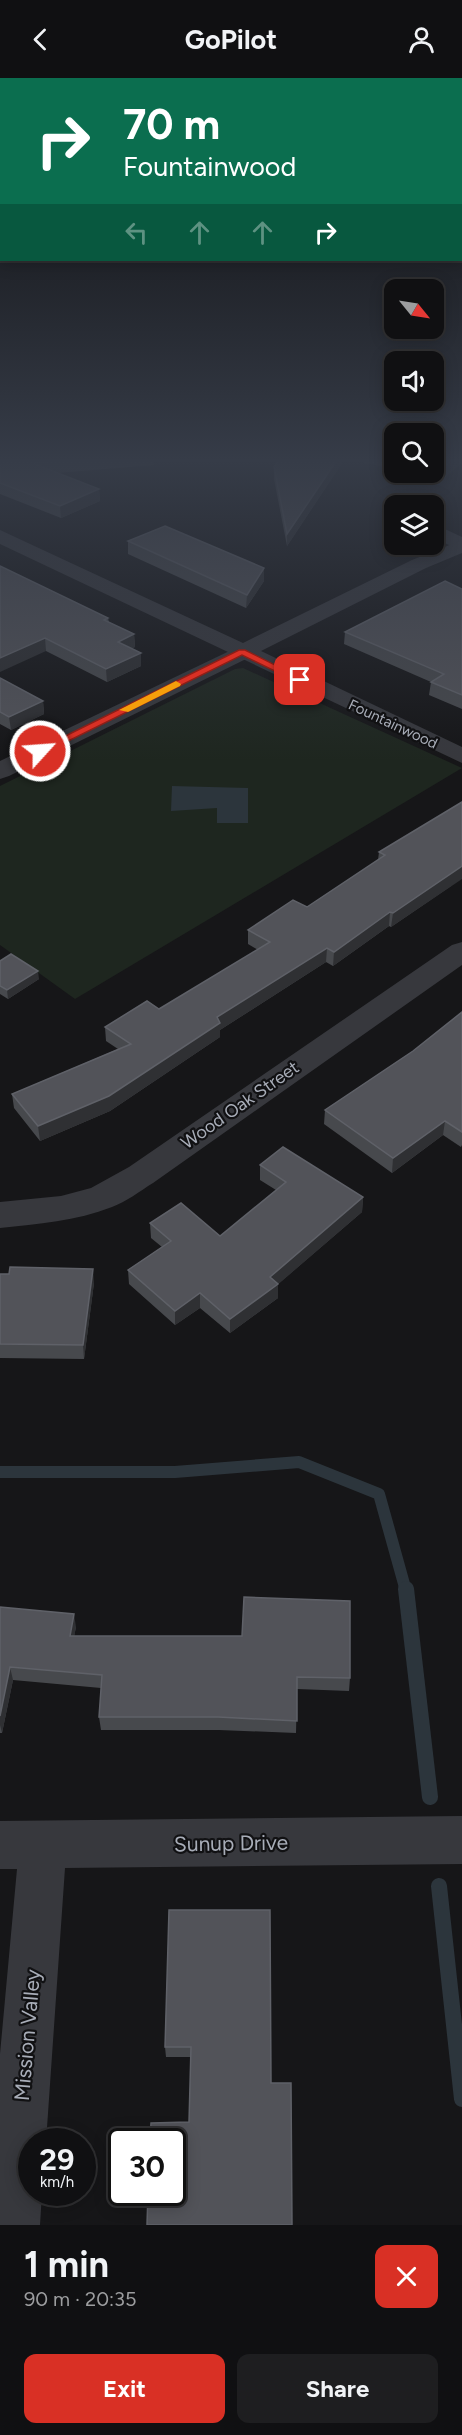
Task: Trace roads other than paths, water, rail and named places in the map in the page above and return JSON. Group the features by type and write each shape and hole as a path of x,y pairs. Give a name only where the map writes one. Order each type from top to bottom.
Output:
{"street":[{"name":"Fountainwood","path":"50,560 462,756"},
{"path":"0,771 428,560"},
{"name":"Wood Oak Street","path":"0,1215 60,1209 102,1198 141,1175 462,951"},
{"name":"Sunup Drive","path":"22,1845 462,1840"},
{"name":"Mission Valley","path":"12,2225 22,1845"}],"waterway":[{"path":"0,1472 175,1472 299,1462 379,1494 406,1591"},
{"path":"406,1589 430,1797"},
{"path":"439,1886 462,2099"}]}
